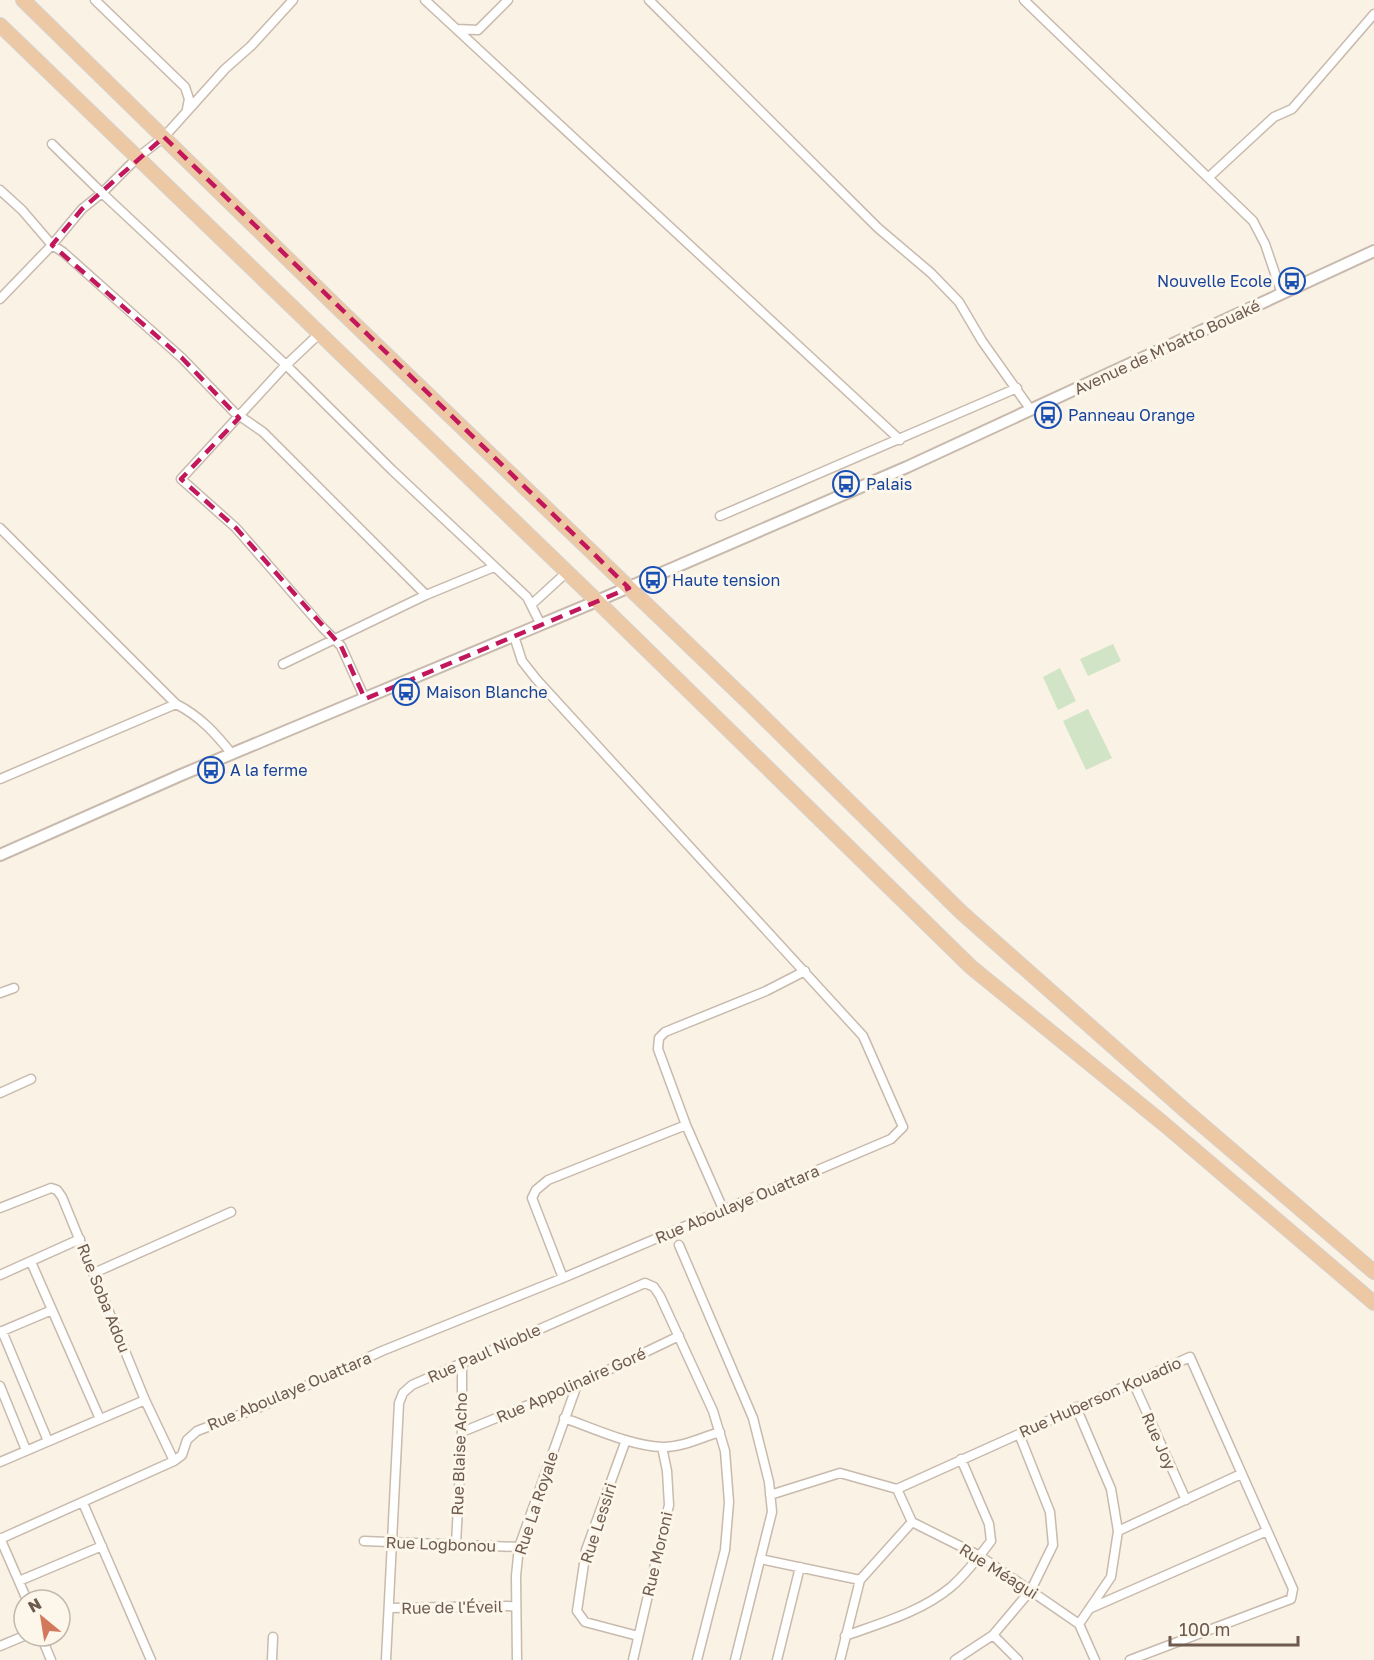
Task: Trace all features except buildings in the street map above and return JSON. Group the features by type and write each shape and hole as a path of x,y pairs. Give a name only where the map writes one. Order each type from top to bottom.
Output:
{"highway":[{"path":"23,0 961,912 1187,1112 1374,1272"},
{"path":"0,25 597,601 971,967 1164,1124 1374,1303"}],"street":[{"path":"94,0 184,87 189,99 187,109"},
{"path":"0,300 52,245 82,209 102,194 137,158 164,137 187,109 225,69 251,46 293,0"},
{"path":"425,0 900,440"},
{"path":"456,29 478,30 508,0"},
{"path":"649,0 878,228 931,273 959,302 982,341 1031,410"},
{"path":"1024,0 1253,221 1265,244 1282,294"},
{"path":"1209,177 1274,117 1292,109 1374,14"},
{"path":"52,144 527,597 541,625"},
{"path":"0,190 22,210 52,245 63,252 182,358 234,412 263,432 426,595"},
{"name":"Avenue de M'batto Bouaké","path":"0,855 908,467 1374,251"},
{"path":"320,333 286,365 181,479 236,528 341,646 365,699"},
{"path":"720,516 1017,388"},
{"path":"0,528 176,704 190,711 214,732 232,754"},
{"path":"283,663 426,595 494,567"},
{"path":"532,604 567,572"},
{"name":"Rue Aboulaye Ouattara","path":"174,1461 182,1455 187,1440 197,1431 260,1407 382,1351 563,1278 891,1139 903,1127 863,1036 537,680 522,661 514,636"},
{"path":"0,779 176,704"},
{"path":"723,1209 686,1125 658,1049 659,1038 665,1032 766,991 805,971"},
{"path":"0,993 14,988"},
{"path":"0,1093 31,1079"},
{"path":"563,1278 532,1198 536,1191 548,1180 686,1125"},
{"name":"Rue Soba Adou","path":"0,1208 51,1188 57,1190 62,1197 145,1400 174,1461"},
{"path":"94,1273 231,1212"},
{"path":"0,1275 80,1239"},
{"path":"679,1245 753,1418 769,1482 772,1512 735,1660"},
{"path":"32,1262 100,1419"},
{"name":"Rue Paul Nioble","path":"386,1660 399,1403 403,1393 412,1385 645,1283 654,1287 660,1296 679,1336"},
{"path":"48,1441 1,1332 52,1310"},
{"path":"679,1336 713,1411 720,1432 725,1451 729,1492 724,1550 698,1660"},
{"name":"Rue Appolinaire Goré","path":"462,1432 577,1385 679,1336"},
{"name":"Rue Huberson Kouadio","path":"897,1489 1190,1357 1293,1589 1291,1599 1130,1660"},
{"name":"Rue Blaise Acho","path":"456,1544 462,1432 462,1363"},
{"name":"Rue Joy","path":"1133,1382 1186,1500"},
{"name":"Rue La Royale","path":"517,1660 516,1606 519,1547 577,1385"},
{"path":"0,1386 26,1450"},
{"path":"0,1462 145,1400"},
{"path":"1076,1407 1111,1489 1118,1531 1111,1576 1079,1624 1095,1660"},
{"path":"564,1418 626,1440 662,1447 674,1446 720,1432"},
{"path":"955,1660 993,1635 1031,1590 1053,1545 1050,1512 1019,1434"},
{"name":"Rue Lessiri","path":"626,1440 586,1550 577,1611 585,1622 638,1636"},
{"name":"Rue Moroni","path":"633,1660 669,1506 667,1472 662,1447"},
{"path":"845,1636 929,1602 951,1586 991,1541 989,1524 961,1460"},
{"path":"22,1588 0,1539 174,1461"},
{"path":"770,1495 840,1473 897,1489 912,1522 860,1580 840,1660"},
{"path":"1118,1531 1241,1474"},
{"path":"83,1503 151,1660"},
{"name":"Rue Méagui","path":"912,1522 980,1556 1079,1624"},
{"path":"1090,1608 1267,1531"},
{"name":"Rue Logbonou","path":"364,1541 519,1547"},
{"path":"19,1581 102,1546"},
{"path":"760,1559 860,1580"},
{"path":"777,1660 800,1567"},
{"name":"Rue de l'Éveil","path":"389,1608 516,1606"},
{"path":"993,1635 1018,1660"},
{"path":"272,1660 273,1637"}],"highlighted area":[{"path":"164,137 629,588 365,699 341,646 236,528 181,479 239,418 182,358 52,245 82,209"}],"green space":[{"path":"1113,644 1121,661 1088,676 1080,659"},
{"path":"1060,668 1076,701 1058,710 1043,677"},
{"path":"1088,709 1112,758 1086,770 1063,721"}],"place":[{"name":"Nouvelle Ecole","path":"1292,281"},
{"name":"Panneau Orange","path":"1048,415"},
{"name":"Palais","path":"846,484"},
{"name":"Haute tension","path":"653,580"},
{"name":"Maison Blanche","path":"406,692"},
{"name":"A la ferme","path":"211,770"}]}
